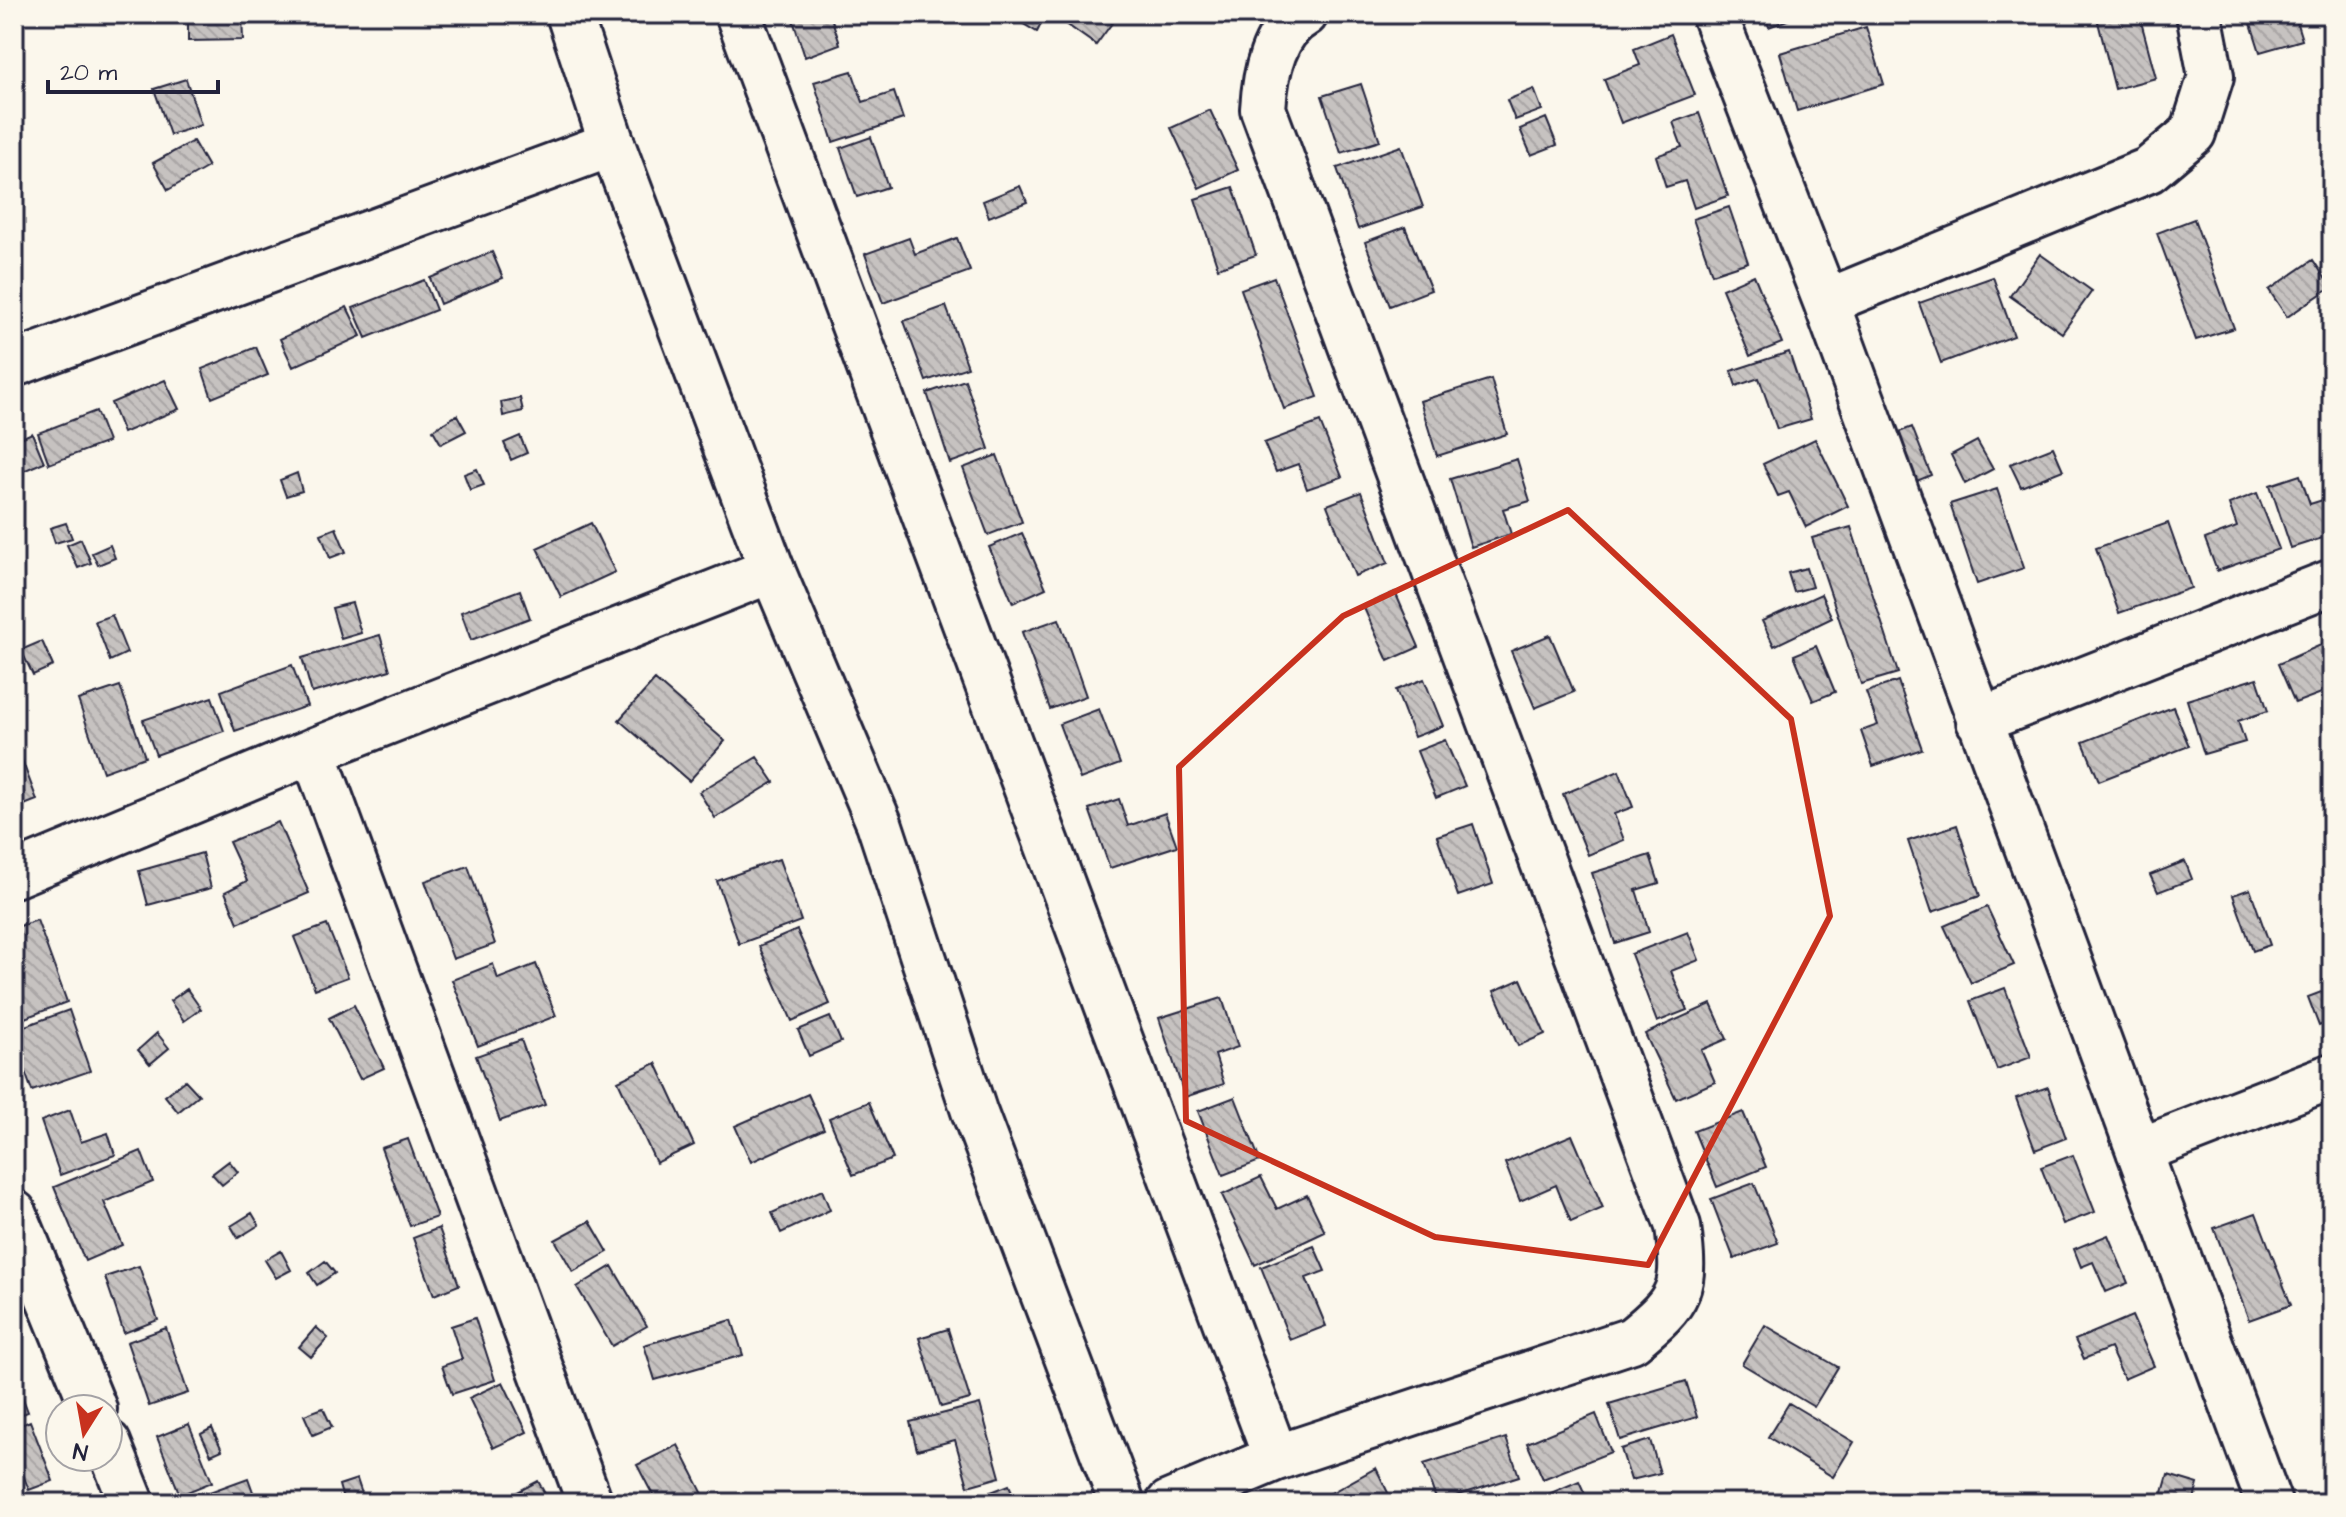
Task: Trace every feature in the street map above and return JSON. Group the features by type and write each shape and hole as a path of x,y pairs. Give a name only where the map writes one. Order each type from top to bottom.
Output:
{"street":[{"path":"569,14 612,144 772,570 879,823 974,1111 1122,1503"},
{"path":"738,14 1276,1458"},
{"path":"1169,1503 1276,1458 1632,1340 1667,1311 1684,1273 1678,1226 1263,109 1265,76 1276,46 1305,14"},
{"path":"1714,14 1826,302 2269,1503"},
{"path":"1826,302 2149,170 2193,133 2211,76 2199,14"},
{"path":"14,364 612,144"},
{"path":"14,875 313,751 772,570"},
{"path":"1979,721 2332,582"},
{"path":"313,751 590,1503"},
{"path":"2139,1151 2332,1076"},
{"path":"14,1213 87,1393"},
{"path":"120,1473 132,1503"}],"highlighted area":[{"path":"1568,510 1791,719 1830,916 1648,1265 1435,1237 1186,1121 1179,767 1343,616"}],"building":[{"path":"188,14 242,14 243,40 188,41"},
{"path":"791,14 830,14 840,44 805,57"},
{"path":"1007,14 1034,14 1043,20 1037,32"},
{"path":"1052,14 1109,14 1115,19 1096,45"},
{"path":"1764,14 1803,14 1769,27"},
{"path":"2096,14 2139,14 2156,78 2115,89"},
{"path":"2248,14 2294,14 2302,40 2260,52"},
{"path":"1866,27 1884,84 1797,111 1780,53"},
{"path":"1671,34 1695,95 1621,123 1604,79 1640,65 1634,49"},
{"path":"852,71 863,102 894,92 903,119 833,142 814,82"},
{"path":"186,79 201,125 170,135 154,89"},
{"path":"1361,84 1380,141 1341,153 1322,96"},
{"path":"1534,89 1542,110 1515,120 1507,100"},
{"path":"1210,110 1238,170 1199,188 1171,128"},
{"path":"1699,113 1728,196 1694,208 1685,181 1666,187 1656,156 1682,147 1673,122"},
{"path":"1546,118 1557,145 1531,155 1520,129"},
{"path":"871,137 888,187 857,197 840,148"},
{"path":"193,141 208,167 168,190 153,163"},
{"path":"1401,146 1423,207 1358,229 1337,168"},
{"path":"1020,186 1027,202 989,217 983,201"},
{"path":"1233,187 1256,255 1218,268 1195,199"},
{"path":"1729,207 1748,262 1712,274 1693,219"},
{"path":"2194,219 2234,328 2196,340 2157,233"},
{"path":"1405,227 1431,290 1390,306 1365,242"},
{"path":"909,238 915,254 957,238 970,271 883,303 865,254"},
{"path":"492,252 503,278 440,304 430,278"},
{"path":"2040,254 2092,291 2062,333 2010,296"},
{"path":"2313,260 2331,287 2287,317 2269,290"},
{"path":"1754,275 1782,343 1750,356 1722,289"},
{"path":"1274,277 1318,397 1284,409 1241,289"},
{"path":"1993,277 2014,336 1941,363 1919,303"},
{"path":"424,280 436,310 366,338 353,308"},
{"path":"946,306 968,367 926,381 904,321"},
{"path":"347,307 361,336 293,367 280,339"},
{"path":"256,347 268,375 212,398 202,369"},
{"path":"1789,352 1811,419 1777,429 1759,378 1736,386 1731,371"},
{"path":"1491,379 1507,434 1437,456 1420,401"},
{"path":"165,380 179,409 123,433 111,403"},
{"path":"965,380 989,449 950,463 927,393"},
{"path":"520,398 523,411 503,416 501,402"},
{"path":"96,411 108,442 49,464 38,433"},
{"path":"457,415 466,431 441,444 433,430"},
{"path":"1320,422 1342,477 1307,489 1298,464 1276,472 1264,443"},
{"path":"1912,427 1931,475 1903,487 1884,438"},
{"path":"32,433 44,462 14,475 14,441"},
{"path":"520,436 527,453 511,460 504,443"},
{"path":"1815,439 1848,506 1806,527 1789,492 1778,496 1763,464"},
{"path":"1977,441 1993,469 1965,484 1951,455"},
{"path":"2053,447 2063,470 2021,487 2010,464"},
{"path":"997,455 1022,522 988,535 963,468"},
{"path":"1517,459 1530,501 1503,509 1511,534 1471,547 1450,479"},
{"path":"477,469 484,485 470,490 464,474"},
{"path":"297,473 302,491 286,496 280,480"},
{"path":"2300,475 2310,504 2332,497 2332,535 2291,548 2270,485"},
{"path":"1997,489 2024,568 1977,584 1950,504"},
{"path":"1361,492 1388,563 1355,576 1327,505"},
{"path":"2257,493 2279,549 2217,571 2205,539 2237,527 2229,504"},
{"path":"66,523 72,538 55,543 50,528"},
{"path":"591,523 615,572 561,597 537,548"},
{"path":"2168,523 2191,588 2119,613 2096,548"},
{"path":"1851,527 1898,673 1861,684 1812,538"},
{"path":"336,528 346,552 330,558 321,534"},
{"path":"1022,533 1046,588 1013,603 989,547"},
{"path":"81,539 91,563 78,568 67,545"},
{"path":"110,545 115,558 98,565 92,553"},
{"path":"1806,568 1812,587 1794,592 1788,573"},
{"path":"520,590 530,618 471,640 461,612"},
{"path":"1395,592 1419,647 1388,661 1363,606"},
{"path":"1821,594 1832,618 1774,646 1762,621"},
{"path":"352,603 361,633 341,639 332,608"},
{"path":"112,615 127,653 110,661 95,621"},
{"path":"1059,619 1086,696 1050,709 1022,632"},
{"path":"380,635 390,670 312,693 302,658"},
{"path":"1550,635 1574,692 1535,708 1511,651"},
{"path":"2332,640 2332,689 2295,703 2278,664"},
{"path":"42,641 53,666 33,675 21,650"},
{"path":"1816,646 1835,692 1813,701 1794,655"},
{"path":"292,665 307,706 235,731 221,691"},
{"path":"2257,678 2268,711 2238,721 2245,742 2204,754 2187,700"},
{"path":"1424,679 1443,726 1414,737 1396,690"},
{"path":"655,680 725,741 689,781 619,720"},
{"path":"1898,681 1922,749 1873,766 1861,731 1878,725 1866,692"},
{"path":"120,686 145,757 103,772 78,700"},
{"path":"212,697 224,731 156,755 143,720"},
{"path":"2173,707 2189,746 2099,781 2083,742"},
{"path":"1099,709 1120,764 1080,779 1059,724"},
{"path":"14,739 37,800 14,809"},
{"path":"1445,740 1465,786 1436,798 1417,751"},
{"path":"757,757 774,782 715,818 699,792"},
{"path":"1619,771 1633,807 1614,814 1624,840 1588,855 1563,794"},
{"path":"1119,799 1128,826 1165,813 1177,846 1110,868 1089,809"},
{"path":"278,822 309,893 238,923 225,892 247,881 229,842"},
{"path":"1473,824 1493,884 1458,896 1437,836"},
{"path":"1957,825 1980,896 1932,912 1908,841"},
{"path":"202,853 211,888 148,905 139,871"},
{"path":"1650,855 1659,883 1636,890 1649,932 1615,943 1592,873"},
{"path":"779,859 801,921 739,944 717,881"},
{"path":"2185,861 2192,879 2158,892 2150,875"},
{"path":"468,866 495,944 453,959 425,881"},
{"path":"2250,889 2270,945 2253,951 2233,895"},
{"path":"1987,907 2014,965 1971,983 1944,926"},
{"path":"37,920 67,1002 14,1022 14,928"},
{"path":"327,925 348,977 315,989 294,937"},
{"path":"797,930 830,1004 792,1021 759,946"},
{"path":"1688,932 1699,960 1671,971 1687,1010 1657,1022 1631,954"},
{"path":"493,964 498,979 536,964 556,1016 478,1046 452,980"},
{"path":"1521,979 1545,1034 1518,1046 1494,991"},
{"path":"2005,988 2031,1057 1997,1070 1970,1001"},
{"path":"2332,988 2332,1021 2319,1026 2308,997"},
{"path":"187,989 201,1009 184,1021 170,1001"},
{"path":"1222,998 1238,1047 1215,1055 1224,1084 1185,1097 1159,1018"},
{"path":"1711,1004 1727,1039 1701,1050 1715,1082 1676,1099 1645,1034"},
{"path":"354,1005 384,1068 360,1079 329,1018"},
{"path":"69,1010 90,1071 32,1091 14,1041 14,1030"},
{"path":"830,1017 841,1042 809,1056 798,1030"},
{"path":"157,1033 169,1048 150,1064 138,1050"},
{"path":"521,1040 545,1105 500,1121 476,1056"},
{"path":"656,1063 694,1145 656,1163 618,1081"},
{"path":"185,1080 199,1095 178,1112 165,1096"},
{"path":"2048,1087 2066,1138 2035,1150 2016,1098"},
{"path":"808,1094 824,1129 751,1162 735,1126"},
{"path":"1235,1097 1260,1161 1223,1175 1198,1111"},
{"path":"869,1102 893,1159 853,1175 829,1118"},
{"path":"70,1110 81,1142 108,1133 115,1155 60,1175 41,1121"},
{"path":"1743,1112 1766,1167 1717,1187 1694,1131"},
{"path":"1572,1135 1603,1208 1571,1222 1556,1185 1520,1201 1505,1163"},
{"path":"408,1139 437,1217 410,1226 381,1148"},
{"path":"141,1151 153,1182 104,1202 122,1245 85,1261 54,1187"},
{"path":"2073,1155 2095,1212 2063,1224 2041,1167"},
{"path":"229,1161 238,1172 222,1185 212,1174"},
{"path":"1261,1177 1277,1209 1307,1195 1325,1232 1255,1265 1222,1195"},
{"path":"1754,1183 1778,1243 1734,1259 1711,1199"},
{"path":"822,1190 830,1210 781,1233 772,1213"},
{"path":"252,1213 259,1225 238,1238 231,1226"},
{"path":"2256,1213 2291,1305 2249,1320 2214,1228"},
{"path":"590,1221 608,1252 573,1272 555,1240"},
{"path":"439,1228 459,1285 434,1295 413,1238"},
{"path":"2108,1235 2128,1283 2106,1292 2093,1262 2081,1267 2074,1249"},
{"path":"1314,1246 1325,1271 1306,1278 1326,1326 1290,1340 1261,1267"},
{"path":"281,1251 291,1270 276,1278 265,1260"},
{"path":"325,1261 335,1273 317,1285 309,1273"},
{"path":"139,1266 158,1320 124,1333 105,1277"},
{"path":"612,1266 647,1326 612,1346 577,1287"},
{"path":"2132,1316 2154,1366 2124,1379 2110,1348 2084,1359 2075,1340"},
{"path":"475,1318 495,1380 452,1394 442,1366 462,1359 451,1326"},
{"path":"732,1320 743,1355 655,1380 644,1345"},
{"path":"1765,1325 1838,1367 1814,1407 1742,1364"},
{"path":"316,1327 328,1338 311,1357 299,1347"},
{"path":"166,1328 188,1393 149,1406 127,1342"},
{"path":"948,1329 970,1399 941,1407 919,1338"},
{"path":"14,1375 28,1412 14,1417"},
{"path":"1686,1381 1697,1417 1620,1440 1609,1404"},
{"path":"503,1382 527,1432 493,1448 469,1398"},
{"path":"1789,1403 1854,1442 1833,1477 1768,1437"},
{"path":"980,1404 1000,1477 968,1486 955,1440 917,1450 910,1422"},
{"path":"323,1408 332,1427 313,1435 304,1415"},
{"path":"1596,1414 1611,1452 1543,1479 1527,1443"},
{"path":"30,1421 44,1458 44,1473 50,1473 53,1481 29,1490 14,1452 14,1428"},
{"path":"189,1424 212,1482 180,1495 157,1437"},
{"path":"212,1428 222,1450 211,1455 201,1434"},
{"path":"1506,1438 1519,1476 1437,1502 1424,1464"},
{"path":"1650,1440 1660,1473 1631,1480 1621,1449"},
{"path":"678,1445 706,1500 701,1503 657,1503 637,1465"},
{"path":"1376,1468 1391,1499 1382,1503 1313,1503"},
{"path":"2168,1475 2198,1484 2193,1503 2160,1503"},
{"path":"248,1478 257,1503 182,1503 182,1502"},
{"path":"357,1479 365,1503 344,1503 339,1485"},
{"path":"538,1481 550,1503 514,1503 510,1496"},
{"path":"1579,1481 1589,1503 1549,1503 1546,1495"},
{"path":"1009,1485 1017,1503 968,1503 968,1501"}]}
